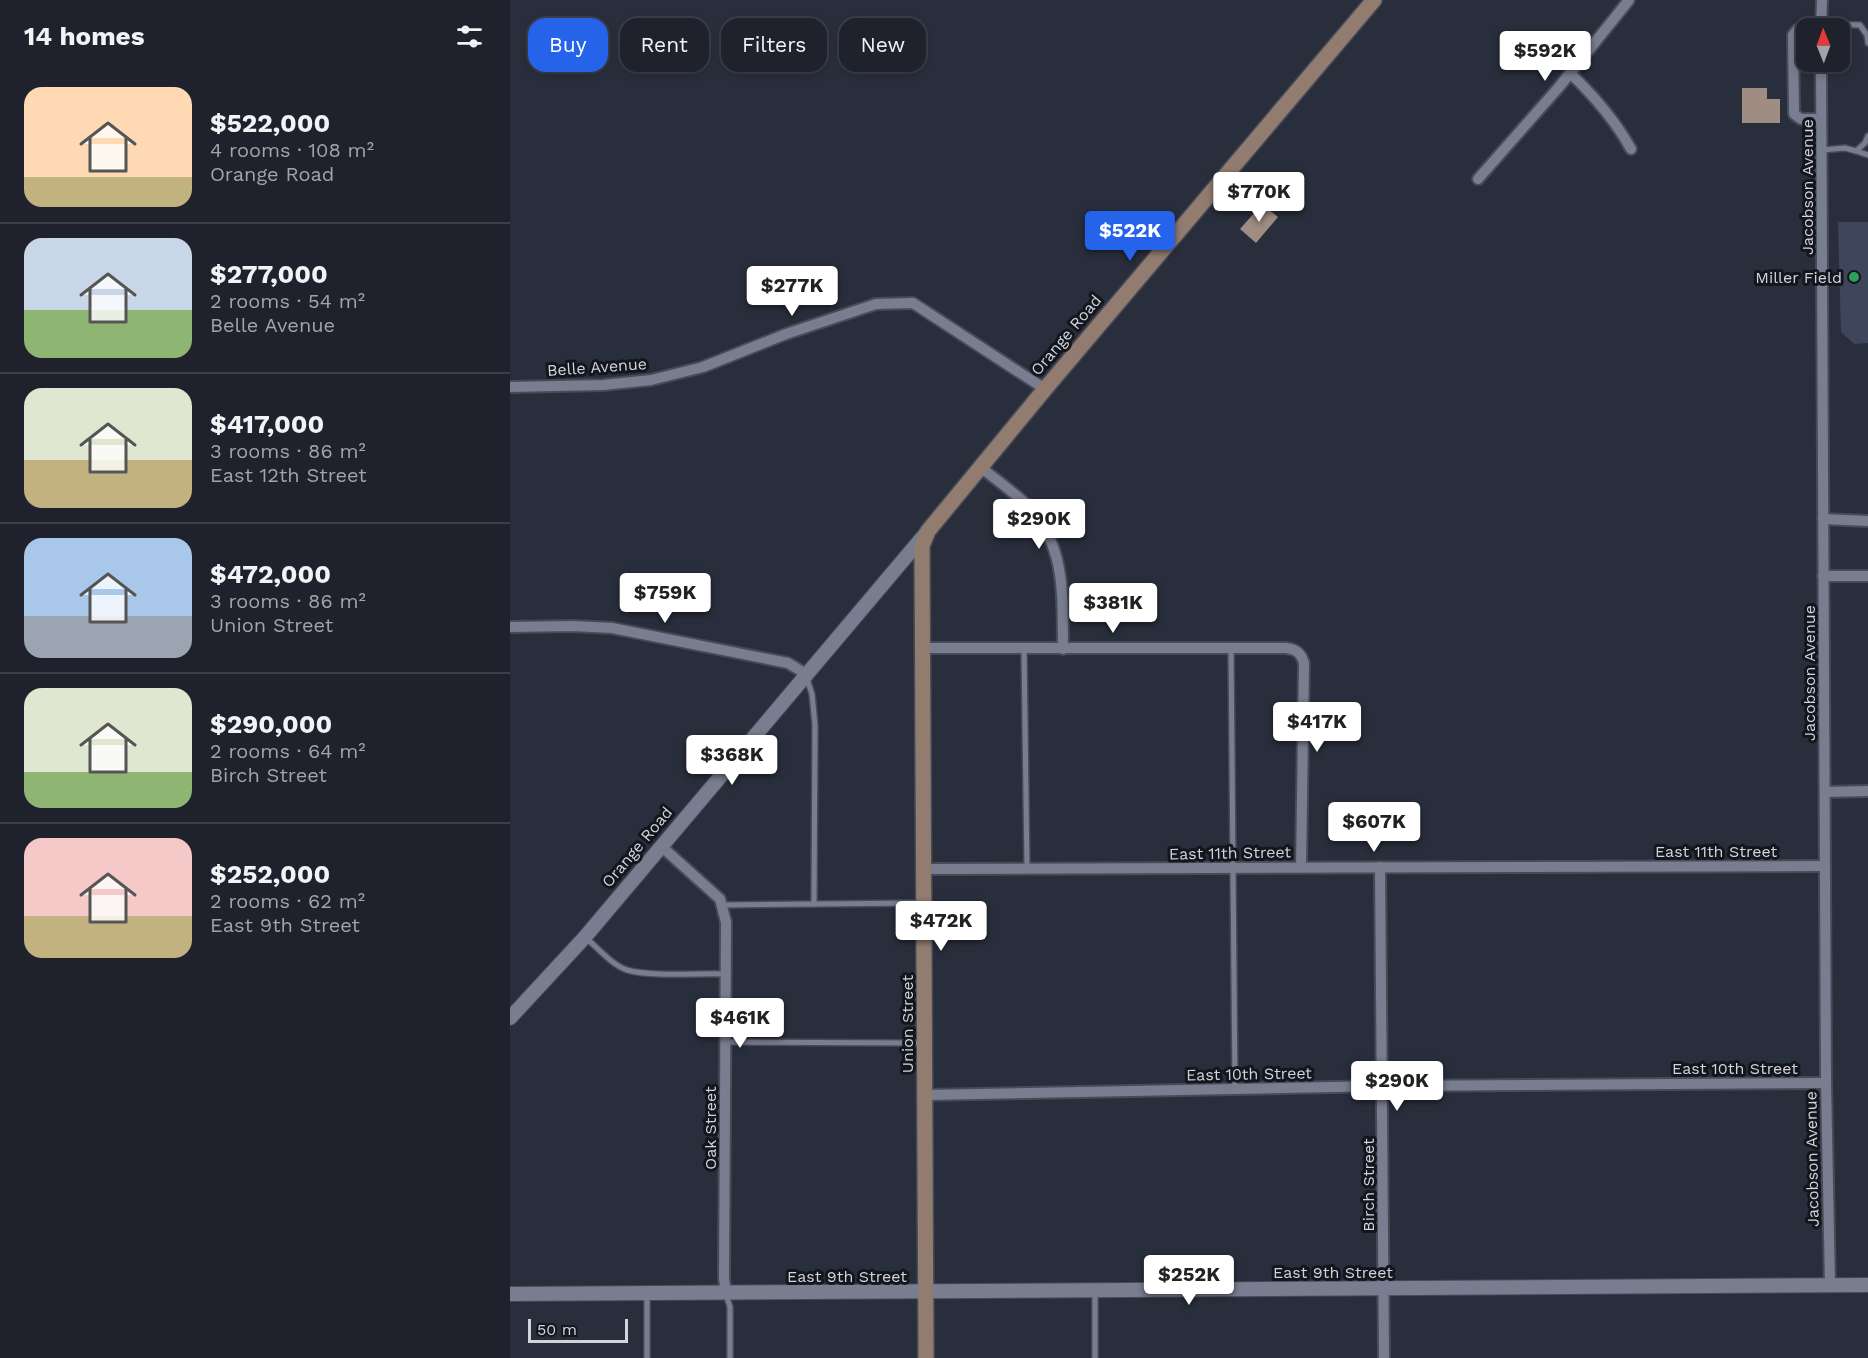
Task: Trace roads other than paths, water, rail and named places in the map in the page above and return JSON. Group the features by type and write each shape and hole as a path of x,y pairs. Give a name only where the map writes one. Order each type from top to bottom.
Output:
{"main road":[{"name":"Orange Road","path":"922,546 928,531 980,467 1374,0"},
{"name":"Union Street","path":"922,546 926,1358"}],"street":[{"path":"1478,179 1570,73 1629,0"},
{"path":"1821,18 1822,0"},
{"path":"1796,31 1793,35 1794,114 1801,119 1821,119"},
{"name":"Jacobson Avenue","path":"1821,72 1826,1083 1830,1285"},
{"path":"1570,73 1600,103 1620,129 1631,149"},
{"name":"Belle Avenue","path":"510,387 603,385 651,380 702,367 786,334 876,304 897,302 913,303 1045,389"},
{"path":"980,467 1030,509 1052,543 1061,576 1063,649"},
{"path":"1823,519 1868,521"},
{"name":"Orange Road","path":"510,1018 585,937 928,531"},
{"path":"1824,576 1868,576"},
{"path":"510,627 612,628 789,663 806,674"},
{"path":"922,648 1286,648 1298,651 1304,663 1301,867"},
{"path":"1825,792 1868,791"},
{"path":"661,846 720,899 723,905"},
{"name":"East 11th Street","path":"923,869 1825,866"},
{"name":"Birch Street","path":"1380,867 1384,1358"},
{"name":"Oak Street","path":"723,905 726,922 727,974 724,1279 726,1293"},
{"name":"East 10th Street","path":"925,1095 1383,1086 1826,1083"},
{"name":"East 9th Street","path":"510,1294 1868,1285"}],"lane":[{"path":"1850,25 1868,25"},
{"path":"1860,25 1867,35 1868,43"},
{"path":"1856,151 1865,143 1868,136"},
{"path":"1822,150 1845,148 1868,155"},
{"path":"1231,648 1235,1089"},
{"path":"1024,649 1027,870"},
{"path":"806,674 812,694 815,725 814,904"},
{"path":"723,905 924,903"},
{"path":"585,937 627,970 727,974"},
{"path":"725,1042 925,1043"},
{"path":"1095,1290 1095,1358"},
{"path":"647,1293 647,1358"},
{"path":"726,1293 730,1307 730,1358"}],"place":[{"name":"Miller Field","path":"1854,277"}]}
